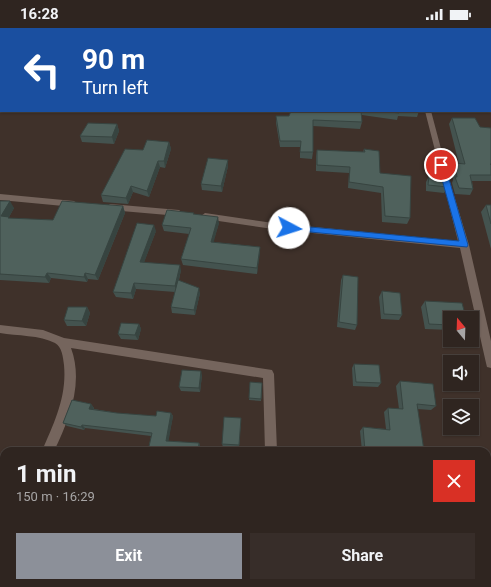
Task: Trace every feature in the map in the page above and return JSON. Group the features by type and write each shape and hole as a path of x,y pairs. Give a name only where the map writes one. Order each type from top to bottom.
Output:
{"street":[{"path":"426,112 464,245 491,363"},
{"path":"0,197 79,204"},
{"path":"103,206 192,214 273,226 464,245"},
{"path":"0,329 49,336 62,342 268,374 271,447"},
{"path":"50,447 62,421 69,394 71,371 68,354 62,342"}],"building":[{"path":"291,112 361,112 362,122 313,120 313,152 300,152 301,141 280,141 276,116 289,116"},
{"path":"452,118 475,118 480,127 491,128 491,175 470,175 473,189 459,188 455,177 457,177 455,163 465,164"},
{"path":"88,123 117,124 112,137 80,136"},
{"path":"147,140 169,142 164,161 158,161 147,191 131,186 126,198 101,195 125,149 143,150"},
{"path":"364,149 379,151 380,173 411,176 410,218 385,216 383,187 349,182 350,167 317,165 317,150 365,152"},
{"path":"208,158 228,160 221,186 201,184"},
{"path":"429,176 445,176 448,187 428,185"},
{"path":"0,201 10,201 1,216 9,217 8,218 53,220 62,201 123,206 95,275 85,273 84,277 47,273 45,277 0,274"},
{"path":"486,205 491,205 491,224"},
{"path":"167,210 218,217 211,242 260,247 257,268 181,259 191,228 162,225"},
{"path":"137,223 154,225 140,262 180,265 175,286 134,283 131,293 113,292"},
{"path":"343,275 358,277 357,325 339,322"},
{"path":"178,280 199,288 194,310 171,307"},
{"path":"382,291 400,293 402,315 384,314"},
{"path":"425,301 462,303 464,311 443,311 443,325 429,324"},
{"path":"68,307 87,307 82,321 64,320"},
{"path":"121,323 139,324 135,335 118,334"},
{"path":"354,364 379,365 381,383 356,382"},
{"path":"182,370 201,371 199,388 179,387"},
{"path":"400,381 433,384 436,406 417,404 423,447 365,447 363,427 390,430 388,408 403,409"},
{"path":"250,382 262,383 261,399 249,398"},
{"path":"72,400 91,404 89,409 117,413 156,416 157,411 171,413 166,441 199,443 198,447 149,447 152,433 82,425 81,427 63,423"},
{"path":"224,417 241,418 239,445 222,444"}],"route":[{"path":"289,228 464,245 441,165"}]}
